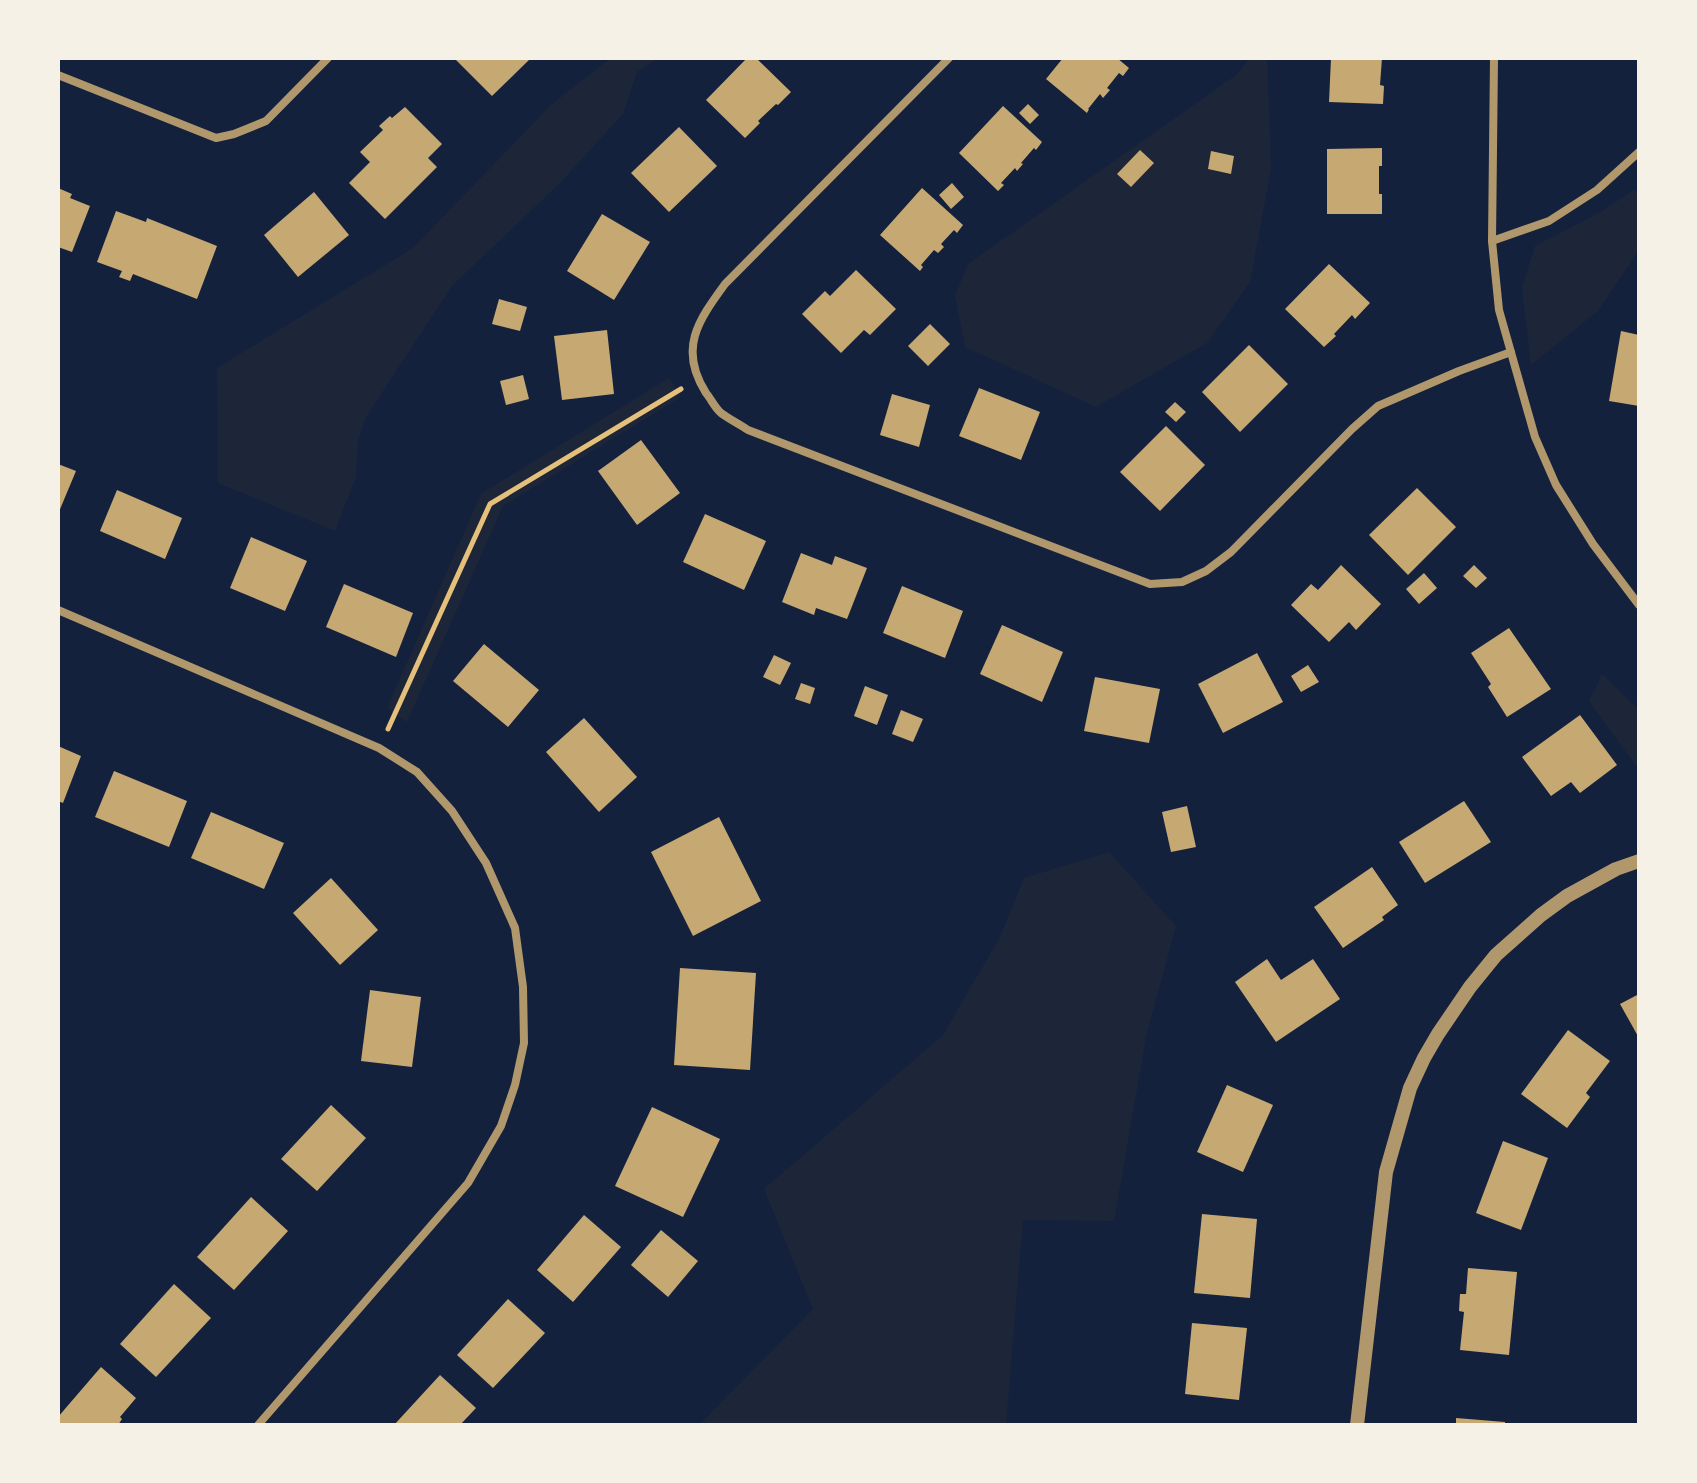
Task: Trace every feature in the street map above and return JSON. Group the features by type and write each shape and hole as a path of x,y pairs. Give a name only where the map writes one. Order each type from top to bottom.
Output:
{"street":[{"path":"58,75 216,138 266,121 328,58"},
{"path":"949,58 725,284 704,314 691,359 697,379 719,411 748,430 1150,584 1182,582 1206,571 1231,552 1378,406 1511,352"},
{"path":"1494,58 1492,241 1499,310 1535,437 1556,485 1593,544 1639,605"},
{"path":"1492,241 1549,221 1597,190 1639,152"},
{"path":"58,610 379,748 417,772 452,811 486,863 515,928 523,987 524,1043 515,1085 501,1126 468,1183 258,1425"},
{"path":"1357,1425 1386,1172 1410,1088 1424,1058 1470,987 1496,955 1567,896 1616,869 1639,861"}],"path":[{"path":"379,748 490,504 697,379"}],"shaded area":[{"path":"611,58 658,58 637,72 623,114 560,183 452,286 366,417 358,441 356,477 335,531 218,483 217,368 413,248 552,104"},
{"path":"1250,58 1267,58 1271,169 1250,282 1207,343 1096,407 965,347 955,296 968,264 1236,75"},
{"path":"1634,190 1639,193 1639,250 1598,311 1531,365 1522,287 1535,246 1597,214"},
{"path":"669,378 681,397 503,506 407,722 387,708 481,494"},
{"path":"1602,674 1639,710 1639,770 1589,701"},
{"path":"1109,852 1176,926 1146,1037 1114,1221 1023,1220 1006,1425 699,1425 813,1309 764,1189 943,1035 1000,937 1024,878"}],"building":[{"path":"454,58 531,58 492,96"},
{"path":"747,58 756,58 791,92 758,121 760,123 745,138 706,100"},
{"path":"1063,58 1117,58 1129,68 1123,76 1119,73 1107,88 1110,90 1103,98 1100,94 1087,113 1046,79"},
{"path":"1331,58 1382,58 1380,85 1384,86 1383,104 1329,102"},
{"path":"1028,104 1039,115 1030,124 1019,113"},
{"path":"1003,106 1042,142 1017,171 1015,168 1001,183 1004,185 998,191 959,153"},
{"path":"405,107 442,144 428,158 437,167 385,219 349,183 370,162 360,152 383,130 379,126"},
{"path":"679,127 717,166 669,212 631,173"},
{"path":"1382,148 1379,194 1382,194 1382,214 1327,214 1327,149"},
{"path":"1140,150 1154,163 1131,187 1117,174"},
{"path":"1211,151 1234,156 1231,174 1208,169"},
{"path":"952,183 964,197 951,209 939,195"},
{"path":"58,188 72,194 70,198 90,206 72,252 58,247"},
{"path":"922,188 963,225 941,244 944,247 938,253 934,250 921,265 920,271 880,235"},
{"path":"314,192 349,235 298,277 264,235"},
{"path":"116,211 146,222 147,218 217,246 197,299 133,274 130,281 119,277 122,271 97,262"},
{"path":"602,214 650,242 614,300 567,271"},
{"path":"1329,264 1370,303 1355,319 1352,315 1324,347 1285,309"},
{"path":"856,270 896,309 870,335 864,330 841,353 802,314 825,291 830,296"},
{"path":"499,299 527,307 520,331 492,324"},
{"path":"930,324 950,344 928,366 908,346"},
{"path":"607,330 614,394 562,400 554,336"},
{"path":"1621,331 1639,335 1639,406 1609,401"},
{"path":"1249,345 1288,384 1240,432 1202,392"},
{"path":"523,375 529,399 506,405 500,381"},
{"path":"979,388 1040,412 1021,460 959,436"},
{"path":"892,394 930,405 919,447 880,435"},
{"path":"1175,402 1186,412 1176,422 1165,412"},
{"path":"1166,426 1205,465 1160,511 1120,472"},
{"path":"641,440 680,493 637,525 598,471"},
{"path":"58,464 76,471 58,514"},
{"path":"1417,488 1456,527 1408,575 1369,535"},
{"path":"117,490 182,518 165,559 100,531"},
{"path":"705,514 766,541 744,590 683,562"},
{"path":"251,537 307,561 285,611 230,588"},
{"path":"801,553 832,565 835,556 867,568 847,619 816,608 814,615 782,602"},
{"path":"1341,565 1381,604 1356,630 1349,622 1329,642 1291,605 1311,584 1318,590"},
{"path":"1474,565 1487,578 1476,588 1463,576"},
{"path":"1424,573 1437,588 1419,604 1406,589"},
{"path":"344,584 413,613 396,657 326,627"},
{"path":"902,586 963,611 945,658 883,633"},
{"path":"1002,625 1063,652 1042,702 980,674"},
{"path":"1509,628 1551,689 1507,717 1471,653"},
{"path":"484,644 539,690 508,727 453,681"},
{"path":"1257,653 1283,702 1223,733 1198,684"},
{"path":"774,655 791,663 780,685 763,677"},
{"path":"1308,665 1319,682 1301,692 1291,676"},
{"path":"1095,677 1160,689 1149,743 1084,731"},
{"path":"801,683 815,688 810,704 795,699"},
{"path":"865,686 888,695 877,725 854,716"},
{"path":"901,710 923,719 913,742 892,734"},
{"path":"1580,715 1617,765 1580,793 1571,782 1551,796 1522,757"},
{"path":"584,718 637,777 599,812 546,752"},
{"path":"58,746 81,756 63,803 58,801"},
{"path":"114,771 187,801 169,847 95,817"},
{"path":"1464,801 1491,842 1425,883 1399,842"},
{"path":"1187,806 1196,847 1171,852 1162,812"},
{"path":"211,812 284,843 264,889 191,858"},
{"path":"719,817 761,901 693,936 651,852"},
{"path":"1372,867 1398,905 1382,917 1384,920 1343,948 1314,907"},
{"path":"331,878 378,930 340,965 293,913"},
{"path":"1267,959 1281,980 1313,959 1340,999 1276,1042 1235,982"},
{"path":"680,968 756,973 750,1070 674,1065"},
{"path":"370,990 421,997 412,1067 361,1061"},
{"path":"1639,994 1639,1038 1620,1004"},
{"path":"1568,1030 1610,1061 1586,1093 1590,1097 1567,1128 1521,1094"},
{"path":"1227,1085 1273,1105 1243,1172 1197,1152"},
{"path":"331,1105 366,1138 317,1191 281,1159"},
{"path":"652,1107 720,1139 683,1217 615,1186"},
{"path":"1503,1141 1548,1158 1521,1230 1476,1213"},
{"path":"251,1197 288,1231 234,1290 197,1257"},
{"path":"1202,1214 1257,1219 1250,1298 1194,1293"},
{"path":"584,1215 621,1247 573,1302 537,1270"},
{"path":"661,1230 698,1261 668,1297 631,1265"},
{"path":"1468,1268 1517,1272 1509,1355 1460,1350 1464,1312 1459,1311 1460,1294 1466,1294"},
{"path":"174,1284 211,1318 156,1377 120,1344"},
{"path":"508,1299 545,1333 493,1388 457,1355"},
{"path":"1192,1323 1247,1328 1239,1400 1185,1394"},
{"path":"101,1367 136,1398 120,1417 122,1419 118,1425 58,1425 58,1417"},
{"path":"440,1375 476,1408 460,1425 394,1425"},
{"path":"1456,1418 1505,1422 1505,1425 1456,1425"}]}
